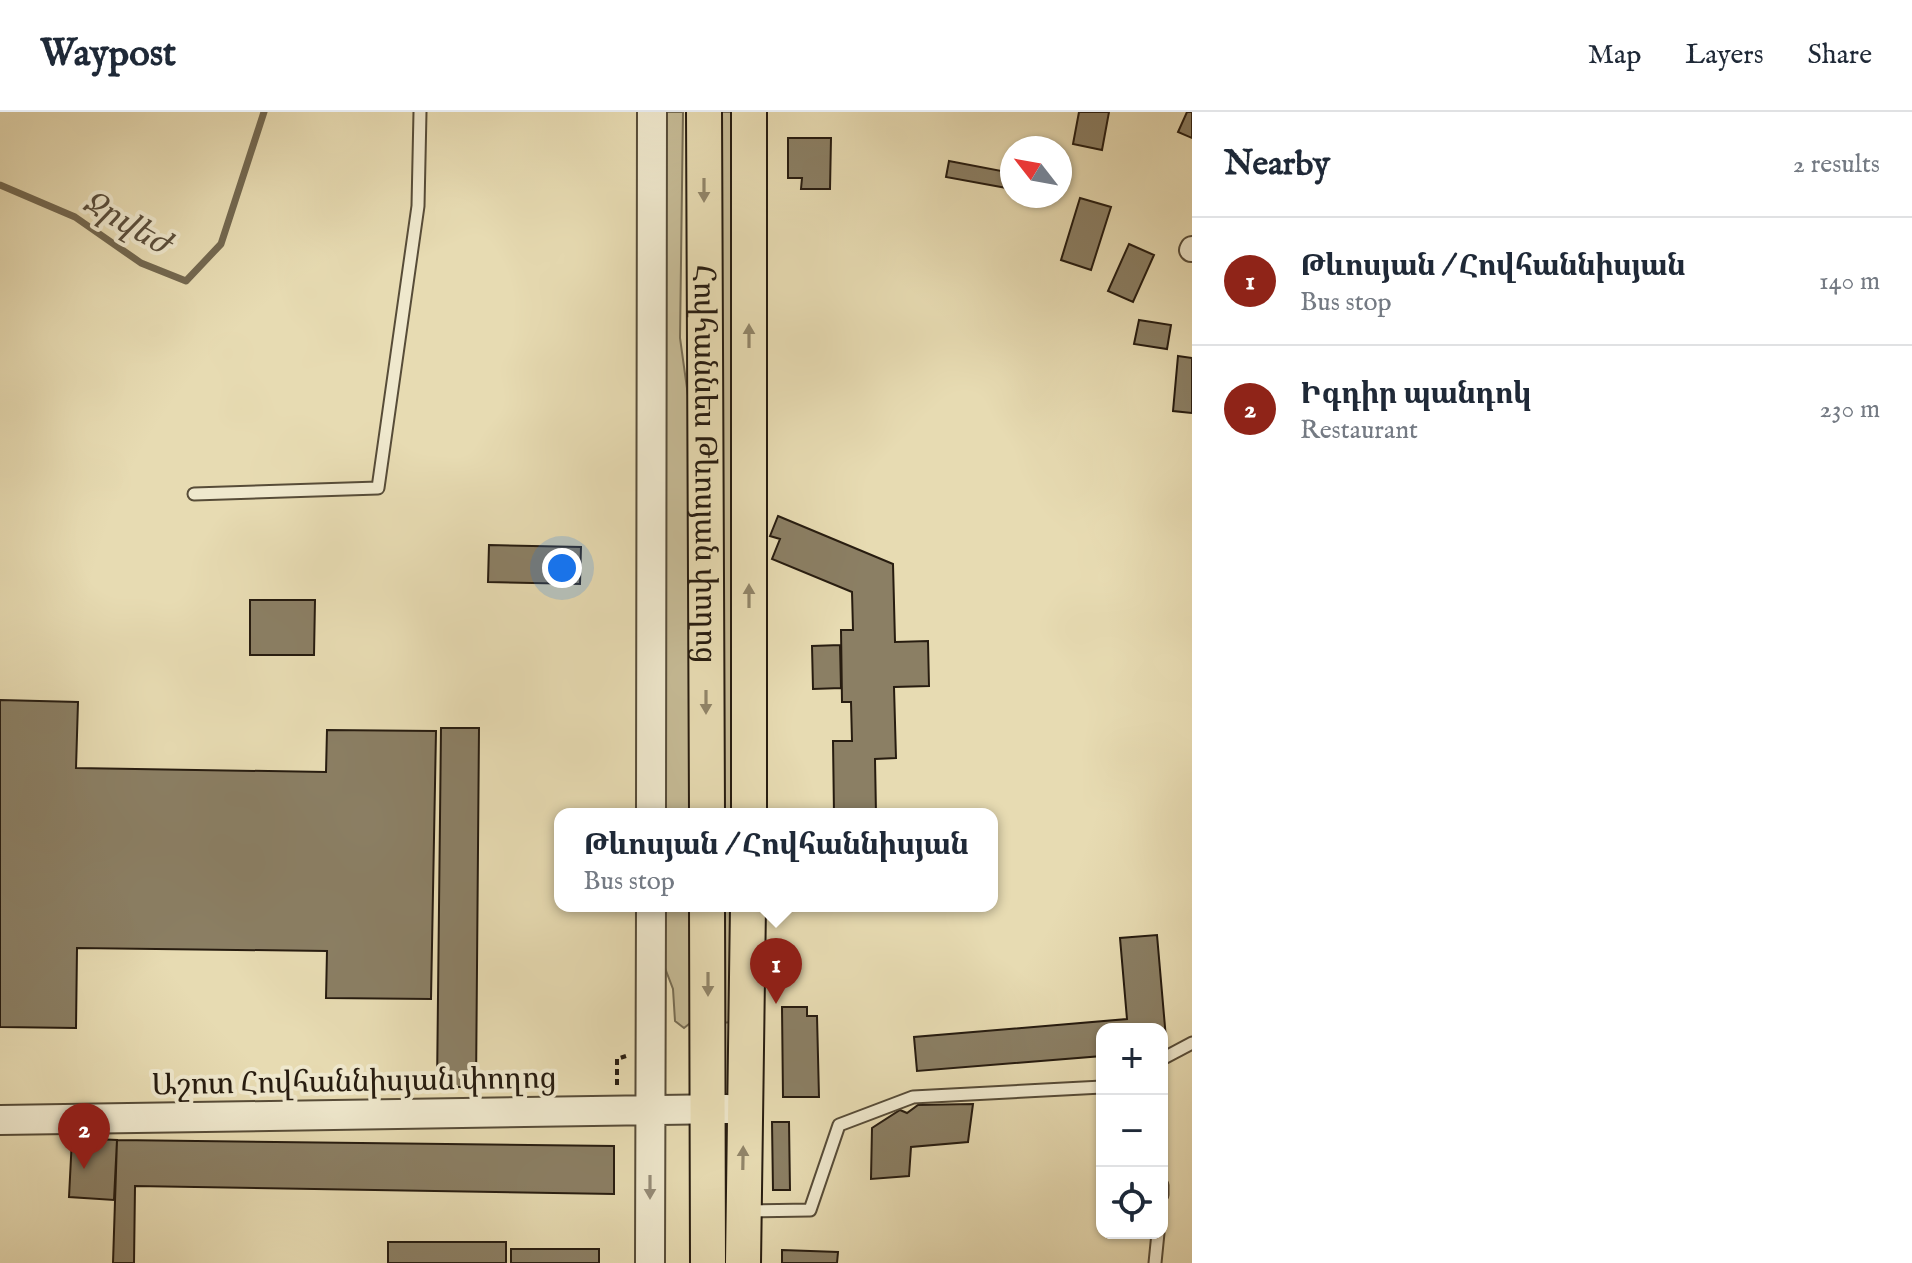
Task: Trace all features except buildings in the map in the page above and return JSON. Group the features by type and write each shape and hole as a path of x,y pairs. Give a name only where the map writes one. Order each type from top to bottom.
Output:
{"main road":[{"name":"Հովհաննես Թևոսյան փողոց","path":"704,112 707,808"},
{"name":"Հովհաննես Թևոսյան փողոց","path":"749,112 749,808"},
{"path":"707,912 708,1263"},
{"path":"743,1263 748,912"}],"street":[{"path":"651,808 652,112"},
{"path":"650,1263 651,912"},
{"name":"Աշոտ Հովհաննիսյան փողոց","path":"0,1120 744,1109"}],"lane":[{"path":"194,494 378,488 418,206 420,112"},
{"path":"1168,1056 1192,1043"},
{"path":"743,1211 810,1210 839,1125 913,1097 1096,1087"},
{"path":"1155,1263 1157,1239"}],"shaded area":[{"path":"661,112 683,112 680,338 691,417 693,808 661,808"},
{"path":"721,112 734,112 732,808 720,808"},
{"path":"660,912 693,912 694,1020 684,1028 675,1021 673,989 660,955"},
{"path":"720,912 732,912 732,1022 721,1023"}],"waterway":[{"name":"Ջրվեժ","path":"0,185 75,217 141,263 186,281 221,244 264,112"}],"place":[{"name":"Թևոսյան / Հովհաննիսյան","path":"776,1004"},
{"name":"Իգդիր պանդոկ","path":"84,1169"}]}
